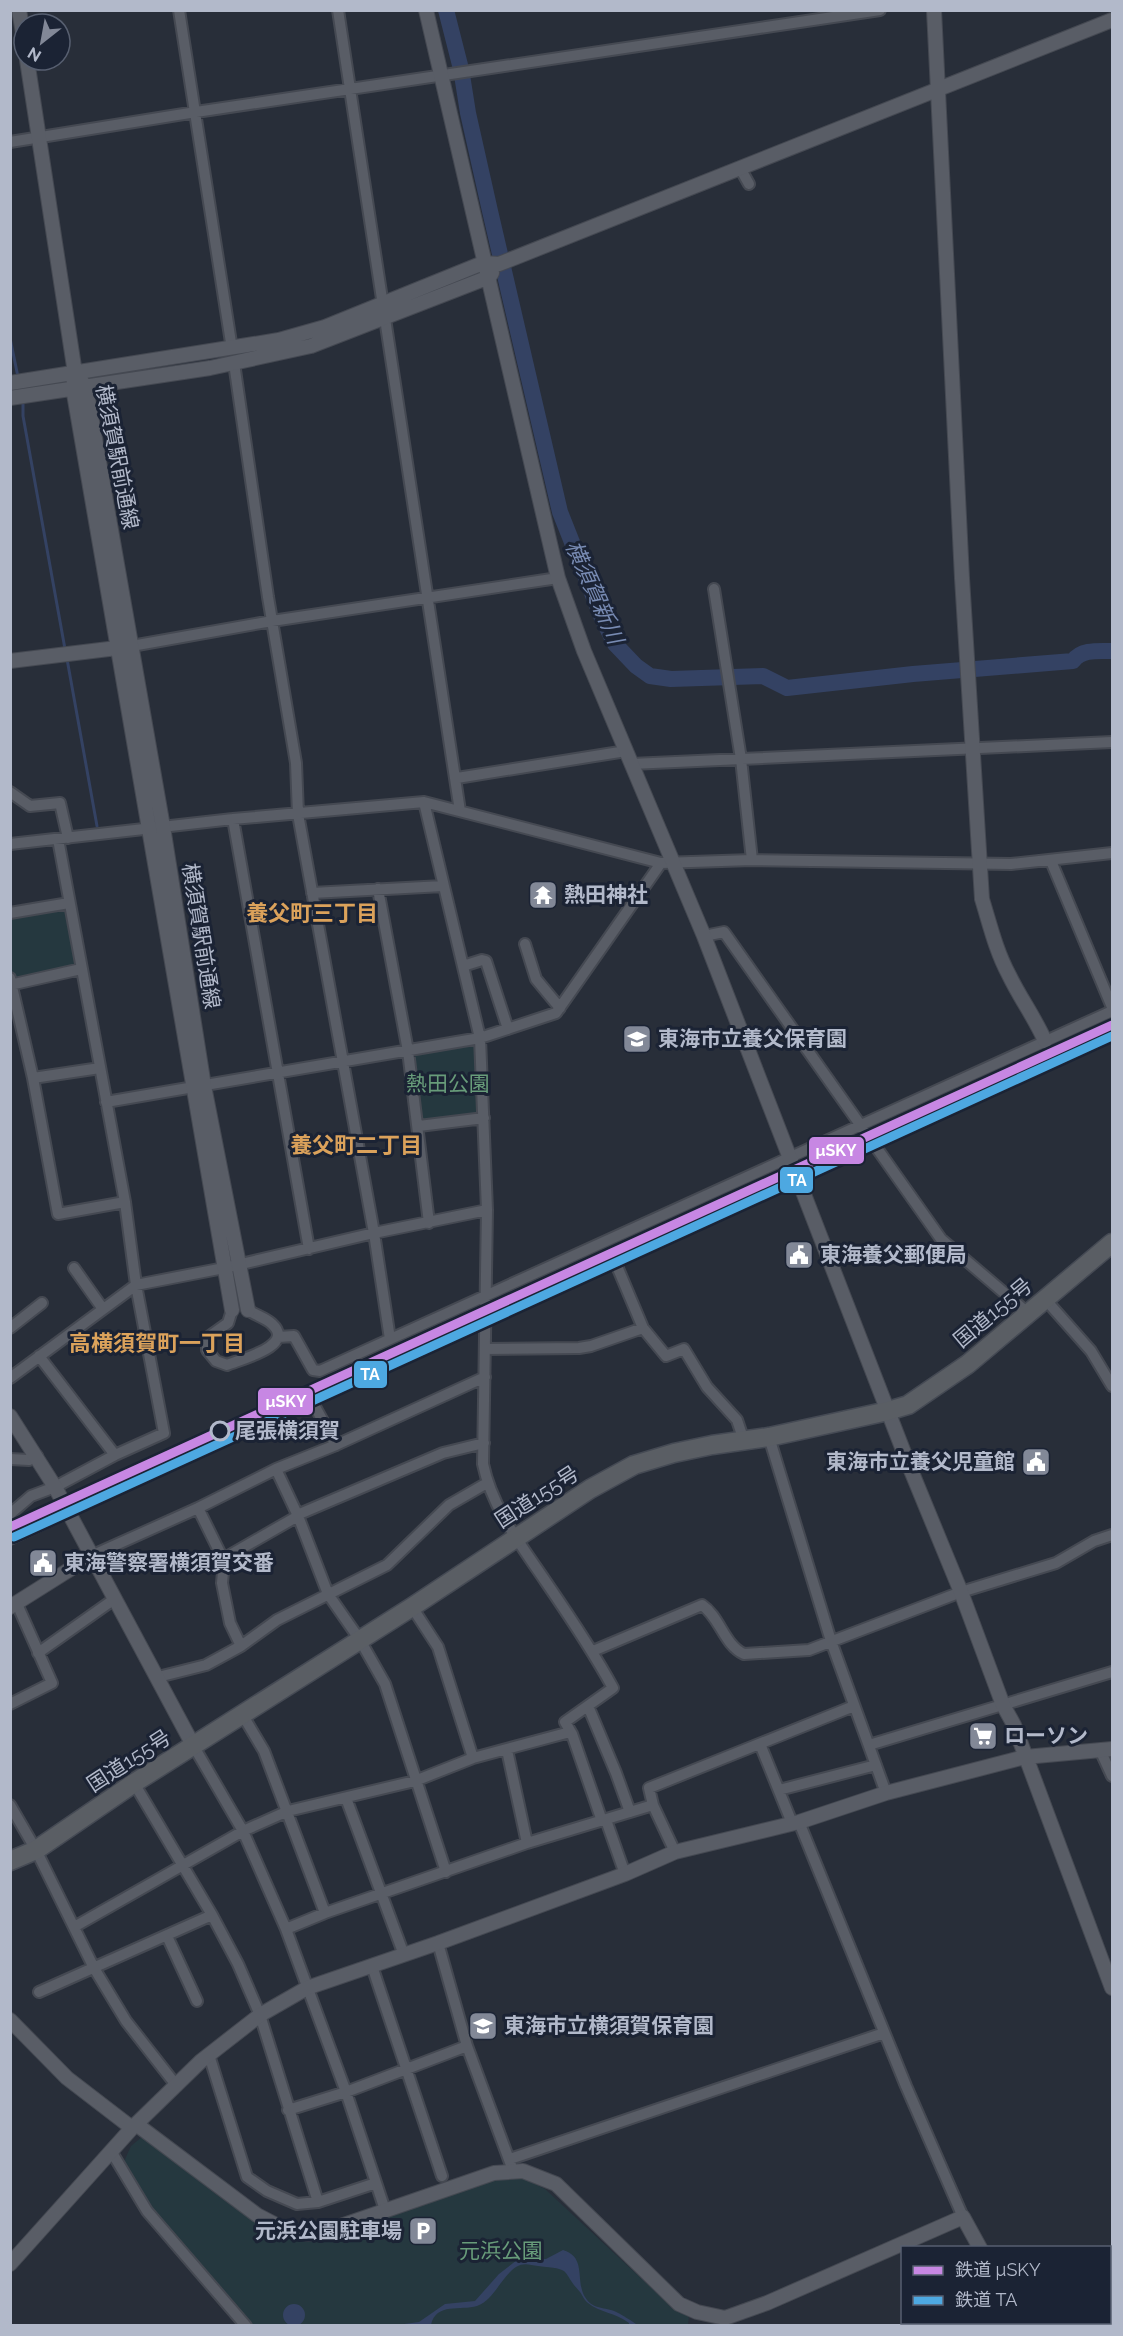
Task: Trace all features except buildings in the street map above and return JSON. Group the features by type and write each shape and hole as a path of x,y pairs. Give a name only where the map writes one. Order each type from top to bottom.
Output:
{"highway":[{"name":"国道155号","path":"10,1861 36,1850 134,1783 412,1607 590,1489 634,1465 674,1453 769,1437 888,1412 908,1405 938,1385 1029,1314 1113,1243"}],"street":[{"path":"179,10 272,621 296,763 298,814 374,1233 390,1339"},
{"path":"338,10 460,811"},
{"path":"426,10 558,578 584,651 629,758 668,863 704,936 888,1412 961,1592 1003,1705 1014,1725 1024,1757 1113,1988"},
{"path":"10,142 880,10"},
{"path":"934,10 936,88 971,749 982,899 993,937 1009,976 1045,1041"},
{"path":"10,399 233,356 325,327 483,263 505,262 936,88 1113,20"},
{"name":"横須賀駅前通線","path":"29,72 75,373 80,387 131,646 163,827 198,1087"},
{"path":"740,168 749,184"},
{"path":"10,383 75,373 311,346 487,278 505,262"},
{"name":"横須賀駅前通線","path":"80,387 117,648 148,828 231,1266 232,1310"},
{"path":"10,661 131,646 272,621 558,578"},
{"path":"714,589 741,759 752,860"},
{"path":"456,778 629,758 741,759 1113,742"},
{"path":"10,792 30,806 60,803 69,903 125,1202 136,1285 164,1433 115,1455 55,1487 31,1496 10,1514"},
{"path":"424,802 480,1038 487,1210 483,1464 487,1483 515,1539 593,1651 613,1688 565,1722 625,1874"},
{"path":"10,844 233,819 424,802 668,863 752,860 1011,864 1113,853"},
{"path":"233,819 309,1249"},
{"path":"278,1337 294,1336 309,1365 316,1372 1113,1009 1051,861"},
{"path":"106,1102 480,1038 556,1013 668,863"},
{"path":"312,893 443,886"},
{"path":"378,889 408,1052 419,1126 429,1222"},
{"path":"10,913 69,903"},
{"path":"704,936 724,932 941,1239 1029,1314"},
{"path":"525,944 536,979 560,1008"},
{"path":"463,966 482,960 486,961 508,1029"},
{"path":"81,969 11,982 33,1078 58,1214 125,1202"},
{"path":"33,1078 100,1068"},
{"path":"419,1126 484,1118"},
{"path":"485,1319 682,1227 798,1179"},
{"path":"10,1377 136,1285 487,1210"},
{"path":"614,1259 643,1328 666,1356 684,1349 707,1386 737,1420 744,1441"},
{"name":"横須賀駅前通線","path":"231,1266 248,1310"},
{"path":"74,1268 103,1309"},
{"path":"1045,1299 1091,1351 1113,1386"},
{"path":"10,1328 42,1303"},
{"path":"232,1310 228,1323 207,1338 207,1350 216,1361 227,1365 272,1347 278,1337 278,1330 270,1322 248,1310"},
{"path":"485,1349 579,1348 643,1328"},
{"path":"39,1356 115,1455"},
{"path":"10,1704 52,1683 14,1606 91,1556 198,1508 276,1469 336,1445 485,1377"},
{"path":"313,1403 336,1445"},
{"path":"10,1416 55,1487 113,1600 243,1831 286,1929 346,2092 385,2210"},
{"path":"769,1437 831,1641 886,1793"},
{"path":"223,1559 297,1515 444,1453 484,1443"},
{"path":"10,1459 29,1460 37,1456"},
{"path":"276,1469 328,1594 360,1640 385,1684 446,1872"},
{"path":"158,1677 206,1665 241,1646 278,1620 387,1565 449,1505 487,1483"},
{"path":"198,1508 223,1559 222,1583 230,1623 241,1646"},
{"path":"10,1539 68,1512"},
{"path":"593,1651 702,1605 712,1611 739,1652 744,1654 810,1650 961,1592 1056,1563 1094,1541 1113,1535"},
{"path":"38,1653 113,1600"},
{"path":"412,1607 438,1647 473,1758"},
{"path":"869,1744 1113,1672"},
{"path":"588,1706 630,1812"},
{"path":"675,1852 653,1805 649,1788 854,1706"},
{"path":"242,1714 264,1751 325,1913"},
{"path":"74,1927 243,1831 288,1811 415,1781 473,1758 570,1732"},
{"path":"760,1744 963,2217 979,2246"},
{"path":"507,1750 527,1843"},
{"path":"10,2264 134,2126 176,2085 209,2055 260,2015 307,1988 438,1943 625,1874 675,1852 795,1822 886,1793 1024,1757 1107,1750 1113,1776"},
{"path":"779,1790 876,1765"},
{"path":"134,1783 213,1915 238,1964 260,2015 318,2202"},
{"path":"346,1798 404,1955"},
{"path":"10,1805 36,1850 94,1968 126,2021 176,2085"},
{"path":"286,1929 325,1913 527,1843 653,1805"},
{"path":"39,1992 213,1915"},
{"path":"167,1936 197,2001"},
{"path":"438,1943 467,2046 512,2165 556,2184 679,2304 697,2312 725,2318 767,2303 963,2217"},
{"path":"372,1966 442,2176"},
{"path":"10,2020 67,2078 257,2215 280,2227 307,2234 326,2231 494,2173 884,2033"},
{"path":"288,2110 346,2092 467,2046"},
{"path":"209,2055 247,2177 267,2191 297,2204 318,2202 376,2183"},
{"path":"111,2151 147,2211 246,2325"}],"green space":[{"path":"64,908 67,910 77,965 17,979 13,976 10,964 10,917"},
{"name":"熱田公園","path":"473,1044 477,1046 479,1113 476,1116 425,1122 421,1118 414,1058 417,1053"},
{"name":"元浜公園","path":"143,2136 197,2180 243,2213 285,2237 301,2241 333,2236 383,2215 505,2176 523,2178 545,2189 671,2306 689,2316 688,2325 248,2325 147,2211 121,2168 131,2146"}],"water":[{"path":"563,2250 570,2253 578,2264 582,2291 588,2301 594,2306 616,2312 637,2325 629,2325 624,2319 598,2309 588,2303 562,2270 524,2264 511,2271 488,2299 477,2306 444,2310 438,2313 431,2325 397,2325 419,2322 445,2304 475,2301 499,2274 517,2260 546,2259"},
{"path":"294,2304 302,2307 305,2315 302,2323 294,2326 286,2323 283,2315 286,2307"}],"waterway":[{"name":"横須賀新川","path":"446,10 460,65"},
{"name":"横須賀新川","path":"462,75 468,113 560,512 602,618 615,644 636,666 650,676 671,679 763,676 787,688 913,674 1073,661 1081,654 1112,651"},
{"path":"10,338 18,377"},
{"path":"23,402 23,416 65,649"},
{"path":"67,659 97,826"}],"rail line":[{"name":"μSKY","path":"10,1527 1112,1025"},
{"name":"TA","path":"14,1537 1112,1036"}],"place":[{"name":"熱田神社","path":"543,895"},
{"name":"東海市立養父保育園","path":"637,1039"},
{"name":"東海養父郵便局","path":"799,1255"},
{"name":"尾張横須賀","path":"220,1431"},
{"name":"東海市立養父児童館","path":"1036,1462"},
{"name":"東海警察署横須賀交番","path":"43,1563"},
{"name":"ローソン","path":"983,1736"},
{"name":"東海市立横須賀保育園","path":"483,2026"},
{"name":"元浜公園駐車場","path":"423,2231"}],"district":[{"name":"養父町三丁目","path":"312,913"},
{"name":"養父町二丁目","path":"356,1145"},
{"name":"高横須賀町一丁目","path":"157,1343"}]}
